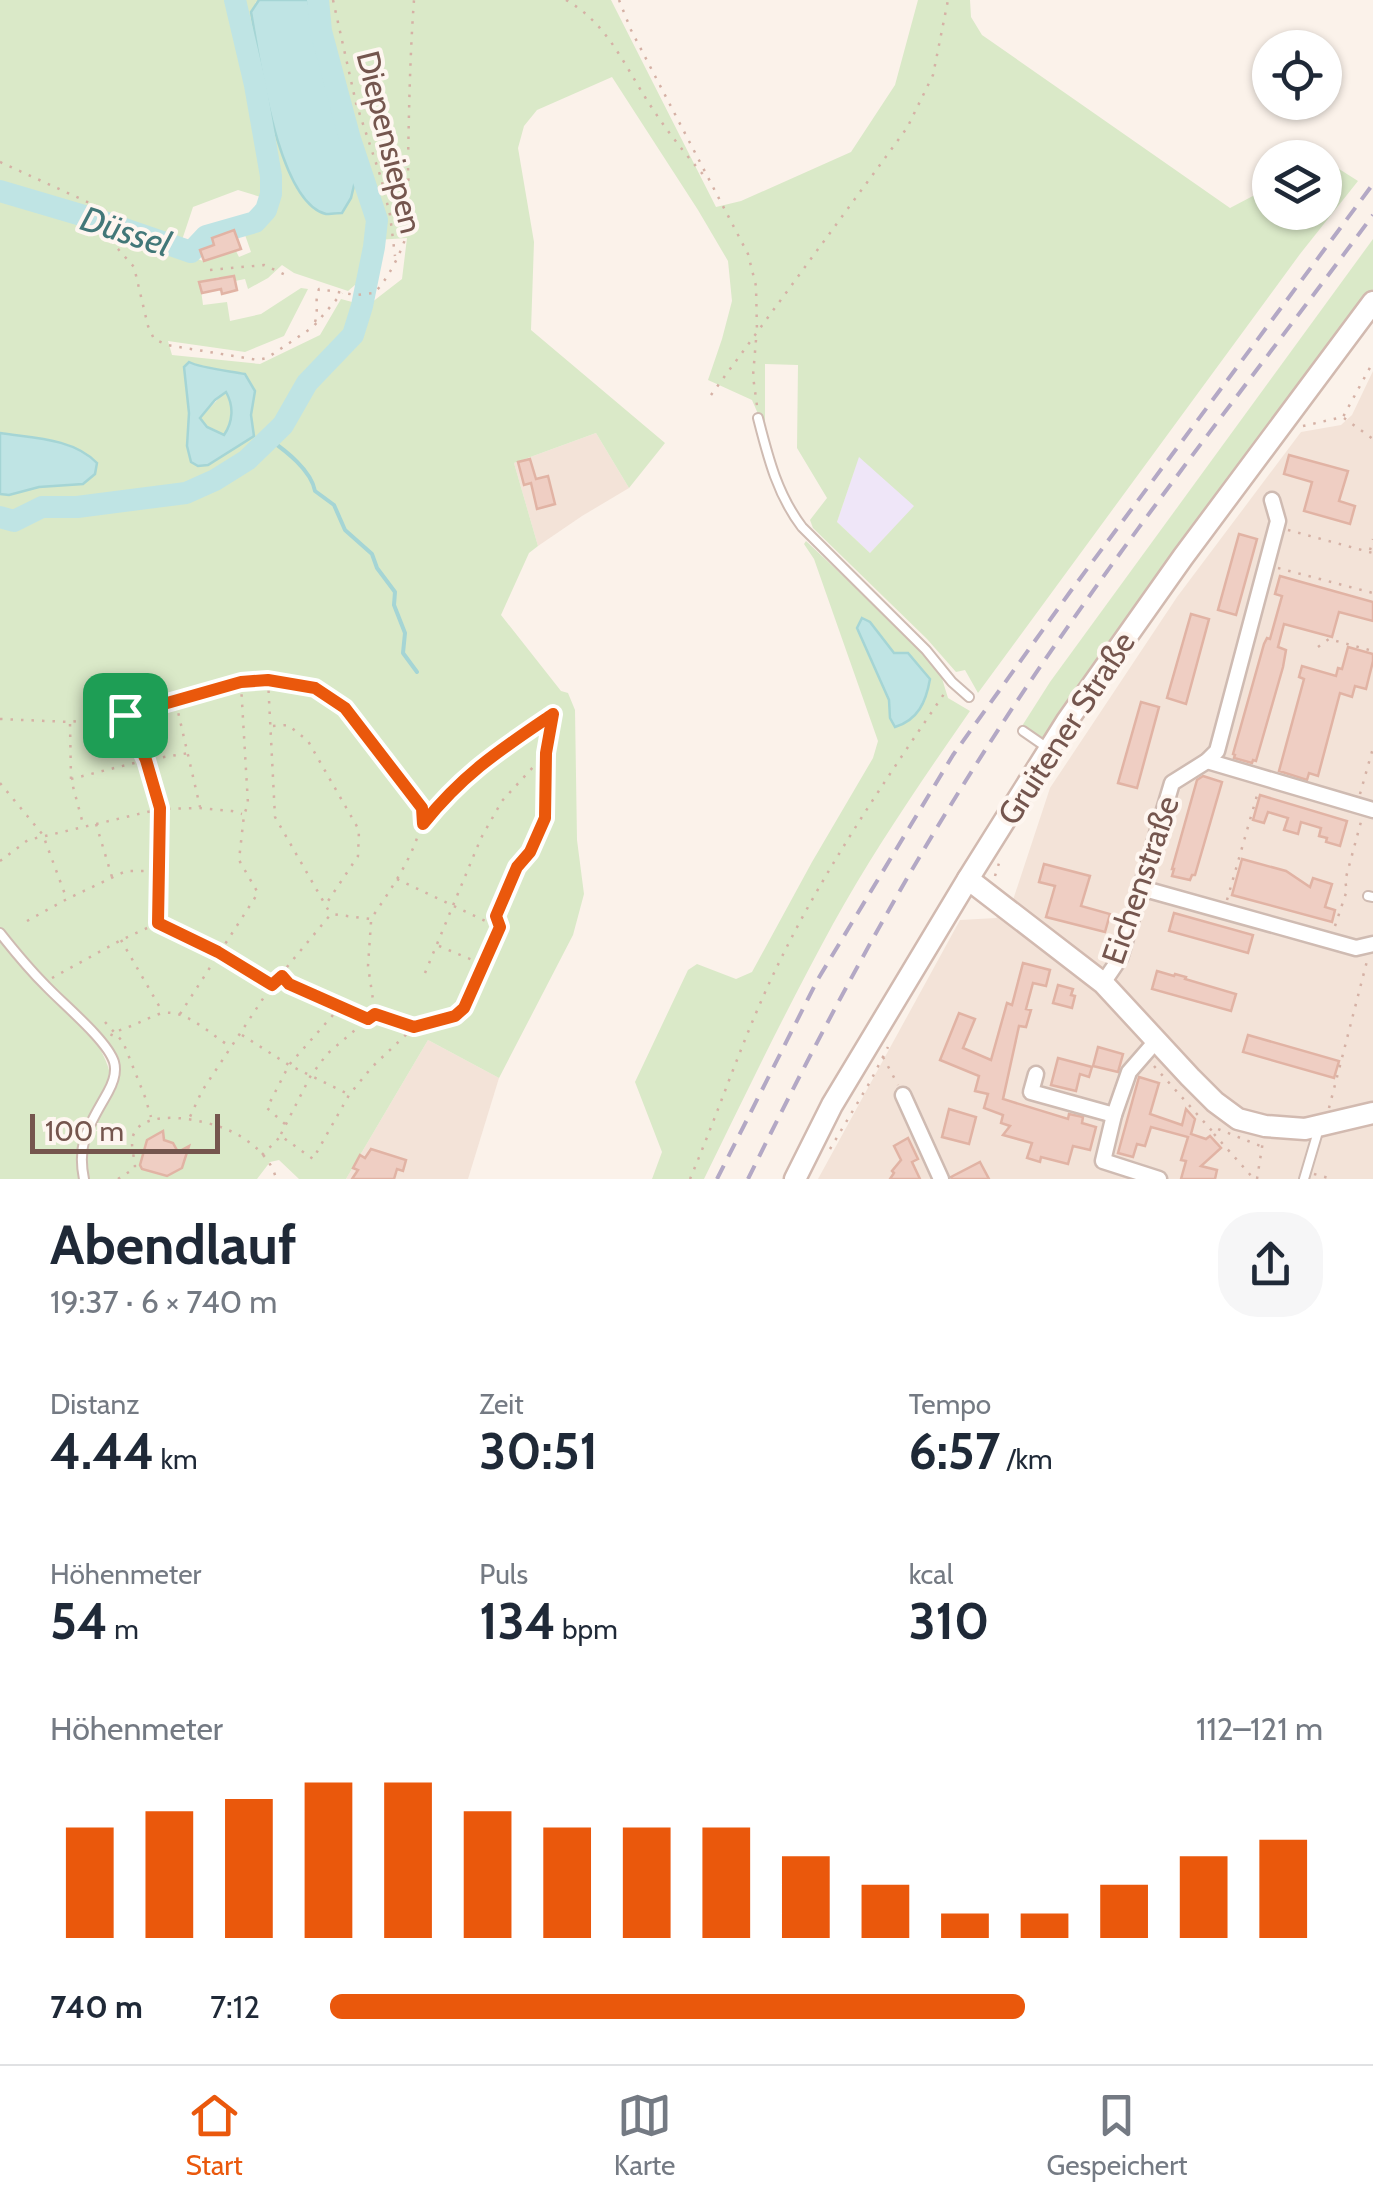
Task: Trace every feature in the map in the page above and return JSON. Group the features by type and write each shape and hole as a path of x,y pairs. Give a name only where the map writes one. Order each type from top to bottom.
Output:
{"main road":[{"name":"Gruitener Straße","path":"794,1179 832,1105 1049,749 1141,614 1373,302"},
{"path":"968,879 1104,983 1215,1102 1238,1119 1285,1129 1373,1113"}],"street":[{"name":"Eichenstraße","path":"1104,983 1120,958 1172,783 1216,751 1278,521 1272,500"},
{"path":"1207,761 1366,806"},
{"path":"1141,888 1356,948 1372,944"},
{"path":"1156,1041 1129,1072 1104,1160 1158,1179"},
{"path":"1036,1074 1032,1092 1114,1115"},
{"path":"903,1096 941,1179"}],"lane":[{"path":"758,418 778,488 789,510 926,650 952,682 970,696"},
{"path":"1023,731 1049,749"},
{"path":"0,934 106,1046 114,1062 111,1087 85,1134 84,1179"},
{"path":"1305,1175 1322,1125"}],"path":[{"name":"Diepensiepen","path":"313,328 318,313 314,300 319,289 367,296 380,288 396,258 390,215 356,104 334,0"},
{"path":"396,258 407,232 414,0"},
{"path":"566,0 582,10 612,41 684,154 711,184"},
{"path":"618,0 748,254 756,286 753,376 758,418"},
{"path":"711,395 907,128 933,76 948,0"},
{"path":"0,162 105,210 111,241 134,267 148,326 154,339 167,346 258,360 267,358 313,328 342,293"},
{"path":"210,270 264,264 288,276"},
{"path":"1296,427 1342,417 1373,362"},
{"path":"1342,417 1373,440"},
{"path":"1276,527 1371,552 1373,539"},
{"path":"1267,565 1373,593"},
{"path":"1318,647 1330,639 1373,651"},
{"path":"268,680 276,817 330,914"},
{"path":"0,719 70,722 125,715 241,682 268,680 315,688 345,708 422,808 423,824"},
{"path":"180,1014 258,892 238,860 248,804 241,682"},
{"path":"690,1179 774,972 880,788 952,682"},
{"path":"175,700 200,808"},
{"path":"281,1136 314,1158 350,1095 372,1068 414,1027 455,1016 464,1008 500,927 496,916 517,867 530,852 545,818 546,753 553,714 486,759 446,794 423,824 372,919 368,966 375,1014"},
{"path":"125,715 146,760 160,808 158,923"},
{"path":"70,722 71,779 83,826"},
{"path":"270,726 288,725 308,741 359,830 358,856 325,905"},
{"path":"1330,941 1347,890 1345,881 1366,806 1364,774 1373,748"},
{"path":"71,779 189,753"},
{"path":"424,973 502,800 546,753"},
{"path":"1224,911 1262,778"},
{"path":"0,783 44,835 66,899"},
{"path":"0,861 28,840 160,808 200,808 244,815"},
{"path":"96,823 112,878"},
{"path":"27,921 126,871 159,871"},
{"path":"397,878 500,927"},
{"path":"330,914 372,919"},
{"path":"188,1119 202,1091 272,985 330,914"},
{"path":"158,923 218,952 272,985"},
{"path":"43,983 158,923"},
{"path":"121,940 162,1012"},
{"path":"1322,1125 1372,944"},
{"path":"437,945 483,965"},
{"path":"282,976 289,984 368,1019"},
{"path":"286,1125 266,1108 289,1065 340,1007"},
{"path":"106,1046 114,1032 162,1012 180,1014 230,1047"},
{"path":"262,1155 281,1136 310,1077 327,1054 375,1014"},
{"path":"375,1014 414,1027"},
{"path":"105,1022 122,1042 151,1119"},
{"path":"240,1034 310,1077 350,1095"},
{"path":"883,1057 903,1096"},
{"path":"118,1179 135,1168 132,1137 139,1126 151,1119 188,1119 228,1130 270,1162 276,1179"},
{"path":"1213,1132 1256,1179"},
{"path":"1256,1179 1263,1146"},
{"path":"1305,1175 1332,1179"}],"shaded area":[{"path":"1373,371 1373,1179 818,1179 960,920 996,918 1012,903 1050,788 1177,597 1301,432 1341,425 1352,415"},
{"path":"596,433 629,488 538,546 514,463"},
{"path":"859,456 915,506 870,553 837,522"},
{"path":"428,1040 499,1078 468,1179 346,1179"}],"green space":[{"path":"0,0 259,0 255,3 355,181 308,0 611,0 716,207 741,201 851,152 895,85 918,0 970,0 971,17 982,35 1230,208 1252,196 1252,230 1319,230 978,693 965,670 956,672 813,528 810,520 827,498 797,448 798,365 765,364 765,430 752,400 708,380 732,301 728,261 612,77 537,110 524,126 518,148 534,242 531,330 665,443 629,488 596,433 514,463 538,546 529,553 501,615 561,691 568,693 575,710 577,840 584,894 573,935 499,1078 428,1040 346,1179 299,1179 279,1160 270,1162 257,1179 88,1179 89,1136 117,1086 118,1063 105,1041 0,928 0,494 83,484 69,445 0,433","holes":["238,190 274,201 266,217 244,232 251,252 239,257 236,251 203,261 178,252 193,207","407,238 402,279 367,306 341,299 320,335 260,364 172,355 168,341 245,352 284,336 308,289 301,288 261,314 230,321 227,302 203,305 200,282 219,277 245,279 248,289 282,265 294,273 348,291 355,285 369,288 377,240","189,362 244,374 255,391 251,415 191,461 184,368","859,457 914,506 870,553 837,522"]},
{"path":"1342,171 1358,181 1342,201"},
{"path":"1373,239 1373,289 1041,740 1022,726 1050,682"},
{"path":"226,391 231,414 224,435 207,427 200,418"},
{"path":"806,541 940,672 948,698 970,711 916,789 833,924 704,1179 652,1179 662,1152 635,1082 688,970 697,964 736,979 752,972 873,758 878,741"},
{"path":"0,941 99,1047 107,1065 108,1086 79,1140 80,1179 0,1179"}],"water":[{"path":"259,0 308,0 355,181 342,213 326,214 309,204 283,156 265,92 251,12"},
{"path":"189,362 245,374 255,391 251,415 254,436 208,465 191,462 187,446 189,413 184,367","holes":["226,392 231,414 224,435 207,427 200,418"]},
{"path":"0,433 52,440 76,448 97,463 95,474 83,484 0,494"},
{"path":"862,618 870,622 894,653 908,653 930,679 920,709 910,720 895,727 889,700 857,628"}],"building":[{"path":"234,230 241,249 204,261 200,250 214,245 212,238"},
{"path":"234,276 237,290 202,293 199,282"},
{"path":"1289,455 1348,471 1339,501 1355,506 1350,524 1304,511 1312,482 1284,474"},
{"path":"530,459 536,479 548,476 555,504 537,509 531,483 524,485 518,462"},
{"path":"1239,534 1257,539 1236,615 1218,610"},
{"path":"1280,576 1373,602 1373,621 1339,612 1332,637 1284,624 1278,647 1286,650 1283,667 1256,761 1252,763 1234,758 1233,754 1282,596 1275,594"},
{"path":"1191,614 1209,619 1186,704 1167,698"},
{"path":"1348,647 1373,654 1373,661 1366,689 1355,686 1352,697 1340,693 1318,776 1309,773 1307,780 1279,771 1304,679 1299,677 1302,666 1336,676"},
{"path":"1141,702 1159,707 1137,788 1118,783"},
{"path":"1203,776 1222,782 1195,875 1190,880 1172,876 1172,869 1197,780"},
{"path":"1260,795 1347,821 1340,846 1319,836 1321,828 1301,822 1298,834 1284,830 1288,818 1268,812 1264,823 1253,820"},
{"path":"1242,859 1286,871 1310,887 1313,878 1332,884 1325,907 1335,910 1332,922 1232,895"},
{"path":"1044,864 1090,876 1081,906 1110,914 1105,932 1046,917 1055,886 1039,882"},
{"path":"1174,913 1253,935 1248,953 1169,931"},
{"path":"1023,963 1050,970 1046,986 1033,983 1026,1009 1031,1010 1026,1027 1019,1026 1003,1099 1068,1119 1069,1114 1083,1117 1082,1123 1096,1127 1090,1150 1073,1146 1068,1164 1041,1157 1040,1162 1027,1158 1032,1143 1003,1135 1010,1126 1001,1123 1003,1115 984,1108 988,1094 975,1091 979,1076 940,1060 959,1013 975,1019 963,1048 991,1060"},
{"path":"1157,971 1236,994 1231,1011 1152,989"},
{"path":"1058,985 1073,989 1072,1008 1053,1003"},
{"path":"1248,1035 1339,1061 1334,1078 1243,1052"},
{"path":"1098,1047 1123,1054 1118,1072 1093,1066"},
{"path":"1058,1058 1092,1067 1089,1077 1080,1074 1076,1091 1051,1085"},
{"path":"1139,1077 1159,1083 1150,1114 1182,1125 1186,1109 1195,1119 1191,1134 1206,1139 1210,1136 1221,1148 1201,1166 1217,1170 1215,1179 1181,1179 1186,1161 1181,1160 1188,1137 1151,1127 1145,1146 1137,1144 1133,1157 1118,1153"},
{"path":"949,1109 976,1117 969,1144 942,1137"},
{"path":"163,1131 164,1140 173,1143 178,1152 189,1146 182,1168 167,1176 140,1165 147,1140"},
{"path":"908,1138 918,1159 912,1162 920,1179 890,1179 901,1160 894,1146"},
{"path":"371,1149 406,1160 403,1171 397,1169 394,1179 352,1179 360,1155 365,1158"},
{"path":"980,1162 989,1179 952,1179 951,1177"}],"waterway":[{"name":"Düssel","path":"0,191 191,252 206,236 255,222 266,210 271,176 235,0"},
{"path":"0,517 14,521 42,507 77,507 186,493 215,480 247,460 283,425 307,383 353,335 377,220 321,31 318,0"},
{"path":"269,439 303,468 315,491 334,505 345,530 372,554 395,592 394,605 405,633 403,653 417,672"}],"railway":[{"path":"717,1179 818,979 953,755 1373,184"},
{"path":"748,1179 882,923 1017,702 1166,490 1373,215"}],"route":[{"path":"268,680 315,688 345,708 422,808 423,824 446,794 486,759 553,714 546,753 545,818 530,852 517,867 496,916 500,927 464,1008 455,1016 414,1027 375,1014 368,1019 289,984 282,976 272,985 218,952 158,923 160,808 146,760 125,715 241,682 268,680"}]}
